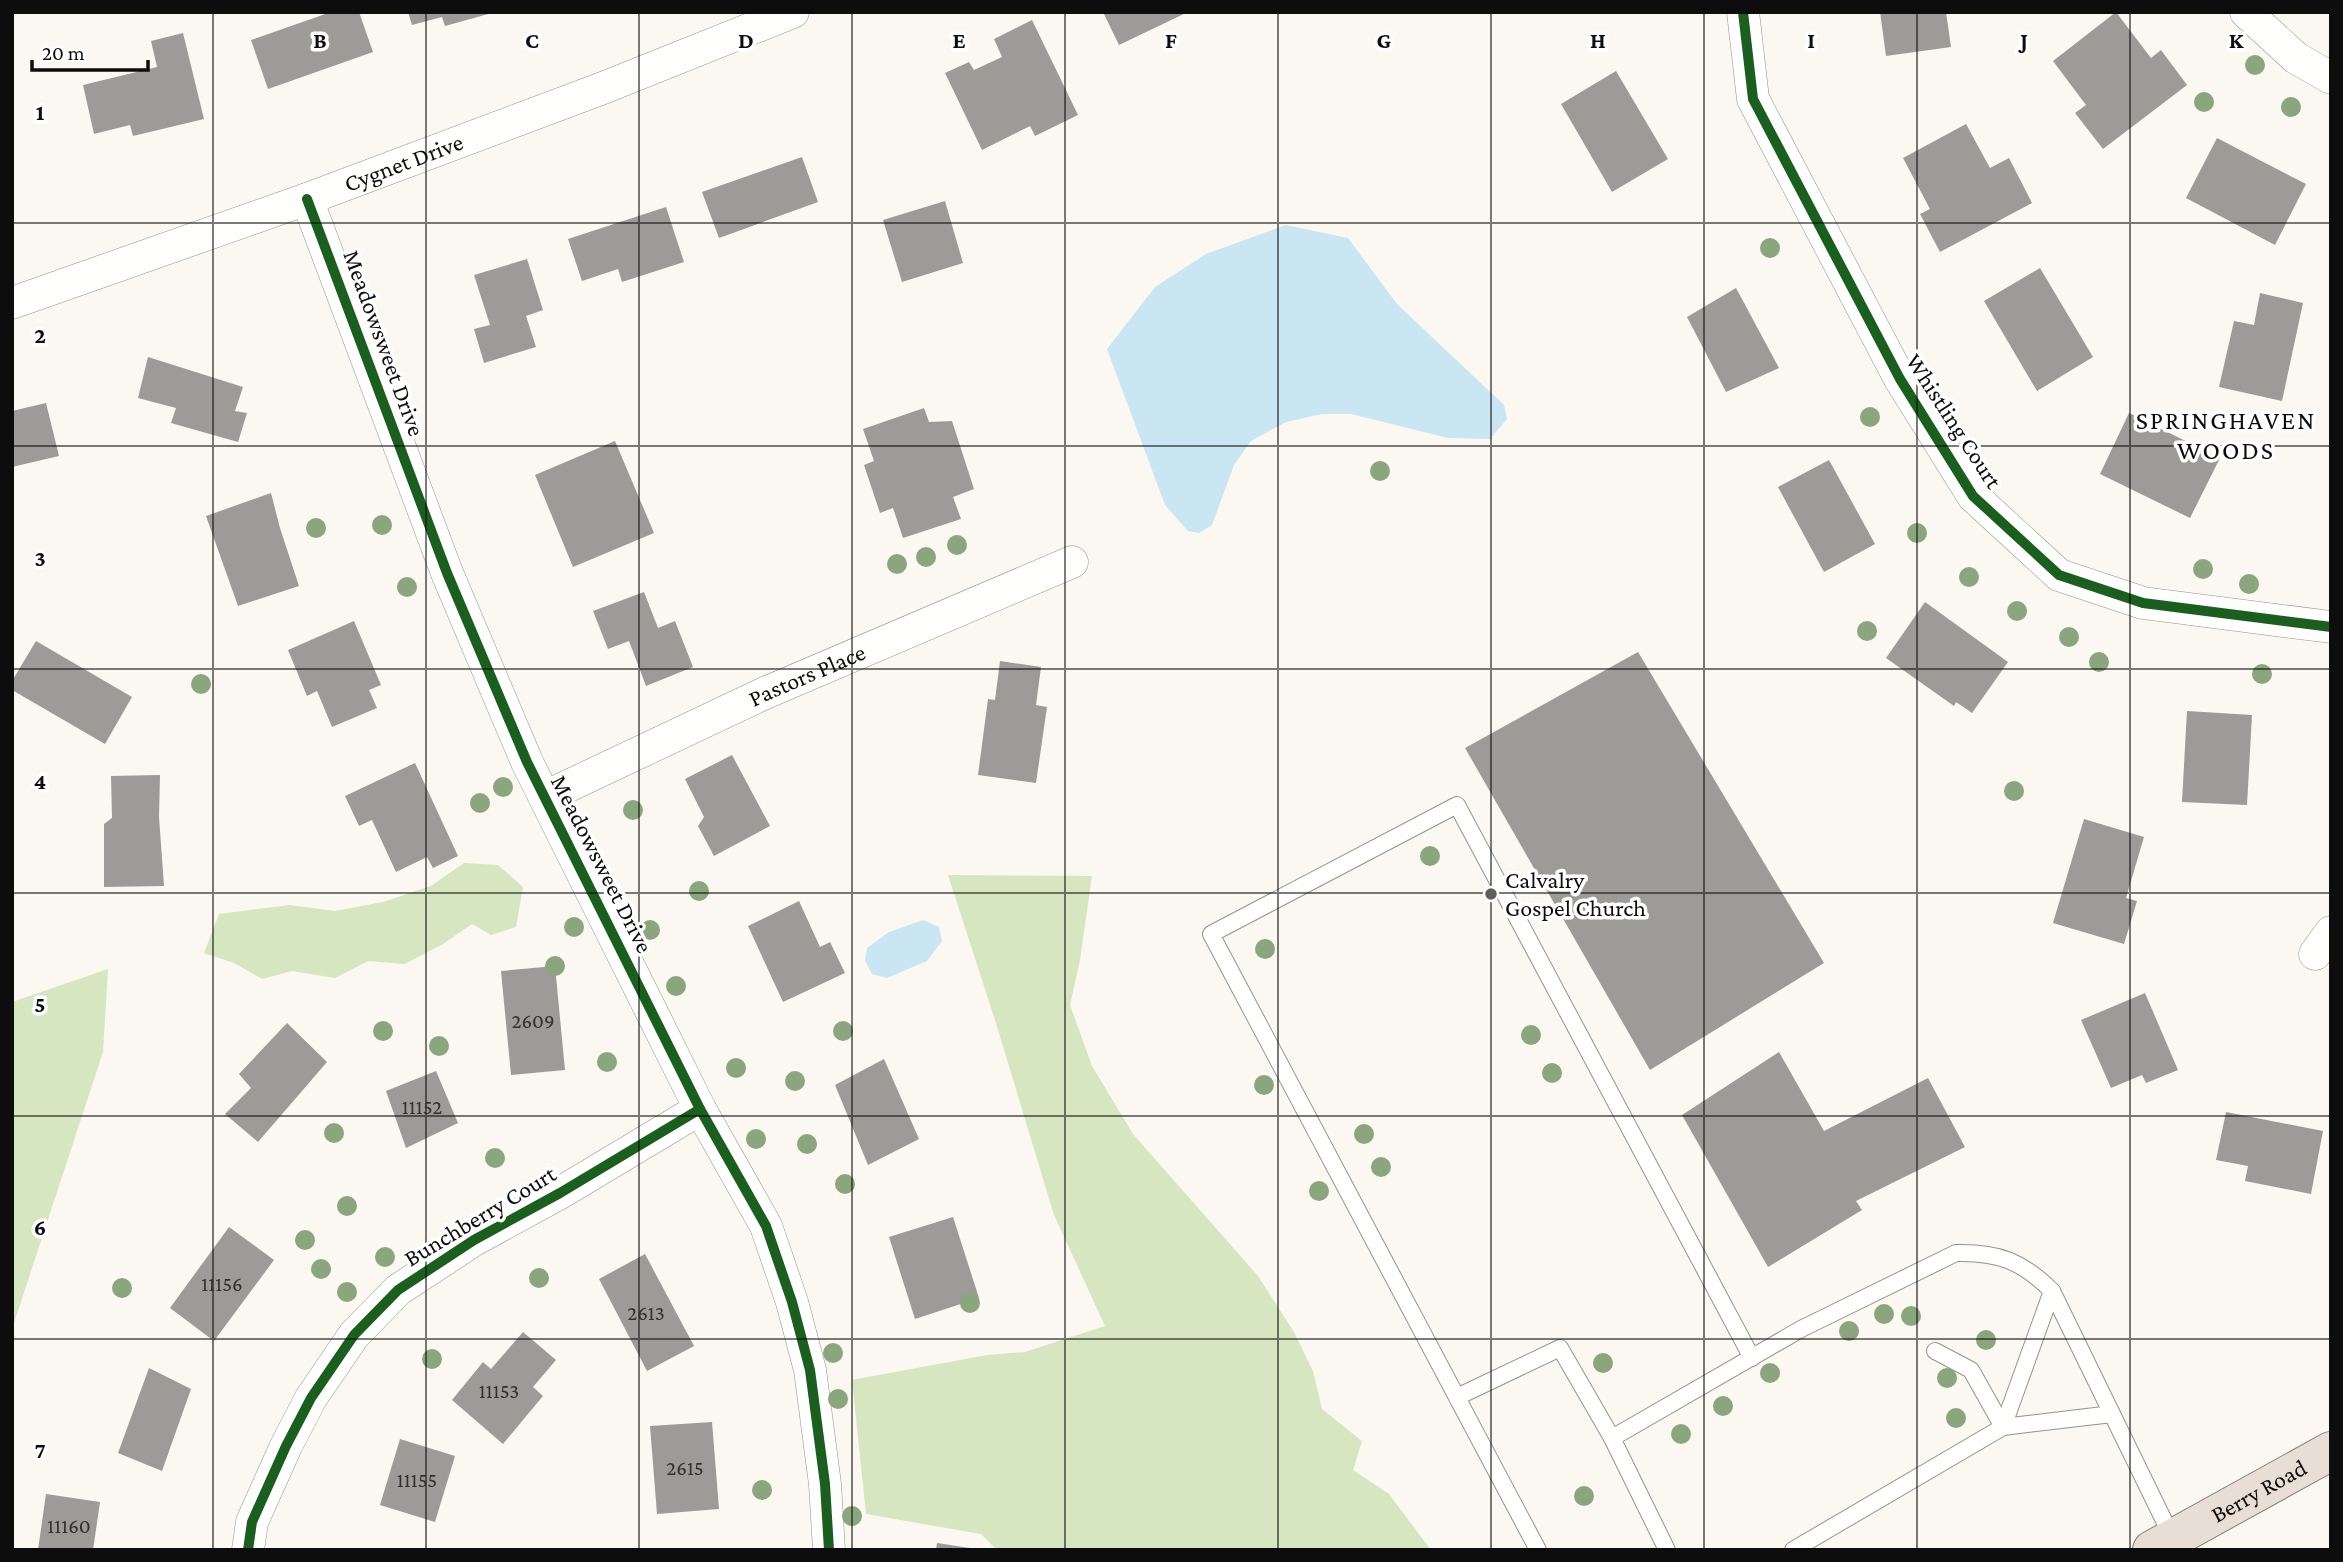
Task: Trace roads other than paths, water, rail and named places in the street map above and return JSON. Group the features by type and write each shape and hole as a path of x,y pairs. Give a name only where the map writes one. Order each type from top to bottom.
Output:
{"highway":[{"name":"Berry Road","path":"2162,1544 2331,1451"}],"street":[{"name":"Cygnet Drive","path":"12,303 307,199 603,88 793,12"},
{"name":"Whistling Court","path":"1744,12 1753,99 1900,379 1973,496 2059,575 2143,603 2331,627"},
{"path":"2246,12 2297,58 2331,78"},
{"name":"Meadowsweet Drive","path":"307,199 447,573 527,762 700,1109 766,1226 792,1303 810,1370 825,1484 829,1550"},
{"name":"Pastors Place","path":"545,797 765,693 1072,562"},
{"name":"Bunchberry Court","path":"247,1550 252,1522 311,1398 354,1335 398,1290 474,1240 560,1193 700,1109"}],"lane":[{"path":"1538,1550 1211,934 1457,805 1752,1358"},
{"path":"1612,1438 1801,1329 1956,1253 1981,1252 2010,1259 2035,1275 2052,1291 2112,1414 2162,1544"},
{"path":"2003,1427 2052,1291"},
{"path":"1457,1397 1560,1348 1612,1438 1667,1550"},
{"path":"1935,1351 1970,1370 2003,1427"},
{"path":"1793,1550 2003,1427 2112,1414"}],"water":[{"path":"1286,225 1348,238 1397,304 1504,405 1507,419 1490,439 1448,438 1351,414 1322,414 1286,422 1251,441 1234,465 1212,525 1199,533 1188,531 1165,505 1107,349 1155,287 1206,254"},
{"path":"923,920 939,927 942,941 927,961 887,978 872,974 865,961 867,948 889,932"}],"place":[{"name":"Calvalry Gospel Church","path":"1491,894"}],"district":[{"name":"SPRINGHAVEN WOODS","path":"2226,435"}]}
